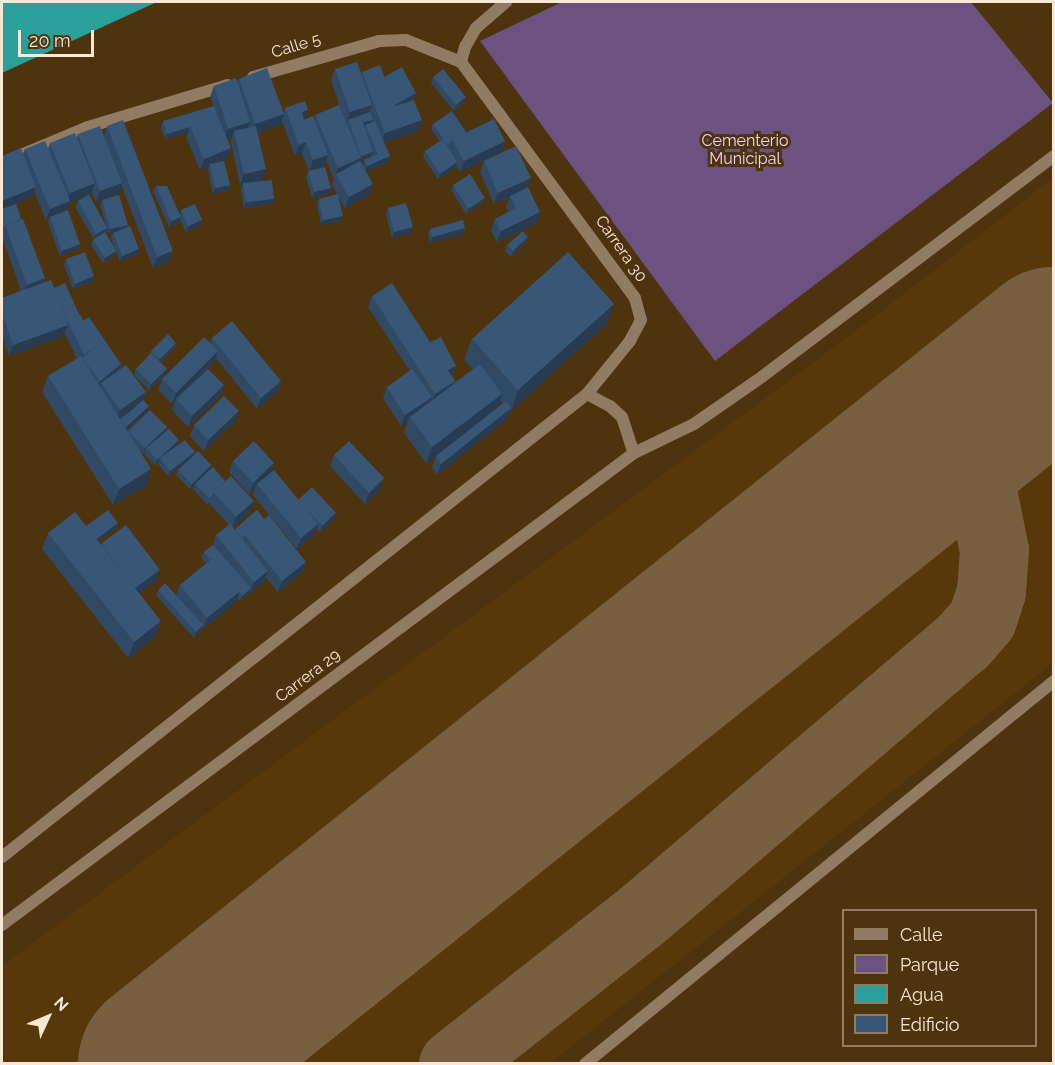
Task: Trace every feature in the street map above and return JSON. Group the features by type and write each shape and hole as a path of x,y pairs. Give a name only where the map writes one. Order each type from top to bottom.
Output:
{"street":[{"path":"461,62 465,46 476,28 506,2"},
{"name":"Calle 5","path":"2,163 88,127 346,47 406,40 461,62"},
{"name":"Carrera 30","path":"461,62 635,298 641,320 630,341 587,394"},
{"name":"Carrera 29","path":"2,925 634,453 714,411 1053,156"},
{"path":"2,857 587,394 610,406 622,417 634,453"},
{"path":"585,1064 1053,681"}],"shaded area":[{"path":"1053,178 1053,663 551,1063 2,1063 2,966 857,330"}],"green space":[{"name":"Cementerio Municipal","path":"562,2 971,2 1053,103 715,361 480,41"}],"water":[{"path":"2,2 157,2 2,73"}],"building":[{"path":"357,62 372,105 350,112 335,69"},
{"path":"380,65 395,106 414,100 422,120 385,133 362,72"},
{"path":"402,67 416,93 395,105 384,77"},
{"path":"267,68 284,114 255,124 239,79"},
{"path":"443,69 466,97 456,105 433,77"},
{"path":"236,78 250,122 228,129 214,86"},
{"path":"305,101 308,110 302,112 304,120 313,116 328,155 313,160 306,142 299,145 285,108"},
{"path":"339,105 361,158 338,168 315,115"},
{"path":"214,106 217,115 167,134 163,121"},
{"path":"452,111 466,132 452,139 448,145 433,124"},
{"path":"370,112 373,120 363,122 373,152 361,156 348,120"},
{"path":"217,115 231,148 204,159 190,126"},
{"path":"494,119 505,141 464,161 452,139"},
{"path":"123,120 173,251 157,257 107,126"},
{"path":"375,121 390,156 367,166 364,160 378,154 365,125"},
{"path":"100,126 122,183 100,191 78,134"},
{"path":"256,126 266,169 244,174 234,131"},
{"path":"75,133 95,183 70,193 50,143"},
{"path":"443,139 457,162 440,174 425,151"},
{"path":"45,141 70,201 50,209 25,149"},
{"path":"516,146 531,178 498,193 484,161"},
{"path":"21,148 36,187 2,201 2,156"},
{"path":"224,161 230,185 215,188 210,164"},
{"path":"360,161 373,184 349,197 336,174"},
{"path":"325,167 331,188 314,192 308,171"},
{"path":"470,174 485,198 468,209 453,185"},
{"path":"272,180 274,199 246,202 243,183"},
{"path":"156,186 167,186 181,217 171,221"},
{"path":"528,187 540,212 501,231 495,219 516,208 510,196"},
{"path":"338,194 343,216 323,220 319,199"},
{"path":"89,195 107,228 96,234 78,201"},
{"path":"119,195 128,225 110,229 102,200"},
{"path":"406,203 413,227 394,232 388,208"},
{"path":"16,204 21,219 3,228 2,209"},
{"path":"195,204 202,220 188,226 181,210"},
{"path":"68,210 80,244 62,251 50,217"},
{"path":"23,219 45,278 27,285 5,225"},
{"path":"463,220 465,228 432,237 430,229"},
{"path":"130,226 139,249 122,256 113,233"},
{"path":"523,231 528,237 513,251 507,245"},
{"path":"105,232 116,251 105,258 93,240"},
{"path":"85,252 94,276 75,284 66,259"},
{"path":"568,252 614,304 518,390 472,339"},
{"path":"51,280 68,325 13,345 2,314 2,298"},
{"path":"65,283 79,314 67,321 54,288"},
{"path":"392,283 455,381 435,394 372,296"},
{"path":"80,314 83,321 89,317 121,364 100,381 82,358 95,348 84,354 67,320"},
{"path":"232,321 281,381 261,398 212,338"},
{"path":"168,334 176,343 160,359 151,351"},
{"path":"204,337 218,351 176,393 162,379"},
{"path":"441,337 456,366 448,370 430,342"},
{"path":"151,353 167,369 151,384 136,369"},
{"path":"81,356 151,469 119,489 48,376"},
{"path":"480,364 502,394 432,447 410,417"},
{"path":"126,365 146,392 120,410 101,383"},
{"path":"208,369 224,385 192,416 176,399"},
{"path":"412,369 432,397 405,415 387,387"},
{"path":"224,396 239,411 208,440 194,425"},
{"path":"143,400 149,406 126,427 121,420"},
{"path":"506,401 511,408 441,464 436,456"},
{"path":"150,410 167,427 145,448 128,431"},
{"path":"169,429 179,440 157,460 146,448"},
{"path":"185,440 195,452 170,471 160,458"},
{"path":"254,441 274,463 253,483 233,461"},
{"path":"349,441 384,478 369,493 334,455"},
{"path":"198,451 211,465 192,484 178,470"},
{"path":"213,467 225,481 209,498 195,484"},
{"path":"274,470 318,524 301,538 257,484"},
{"path":"231,476 254,501 236,517 213,492"},
{"path":"312,487 336,513 322,526 298,500"},
{"path":"108,510 118,523 96,539 86,526"},
{"path":"257,510 264,519 242,538 234,530"},
{"path":"75,512 161,621 134,642 48,533"},
{"path":"269,515 306,562 282,581 245,535"},
{"path":"230,524 268,571 254,582 216,535"},
{"path":"126,525 160,570 135,588 101,544"},
{"path":"213,545 251,588 242,596 213,558 210,560 204,552"},
{"path":"213,558 240,591 207,618 180,585"},
{"path":"165,583 203,625 196,632 158,590"}],"taxiway":[{"path":"453,1064 643,914 962,642 982,619 991,591 994,550 968,421"}],"runway":[{"path":"163,1064 1054,352"}]}
